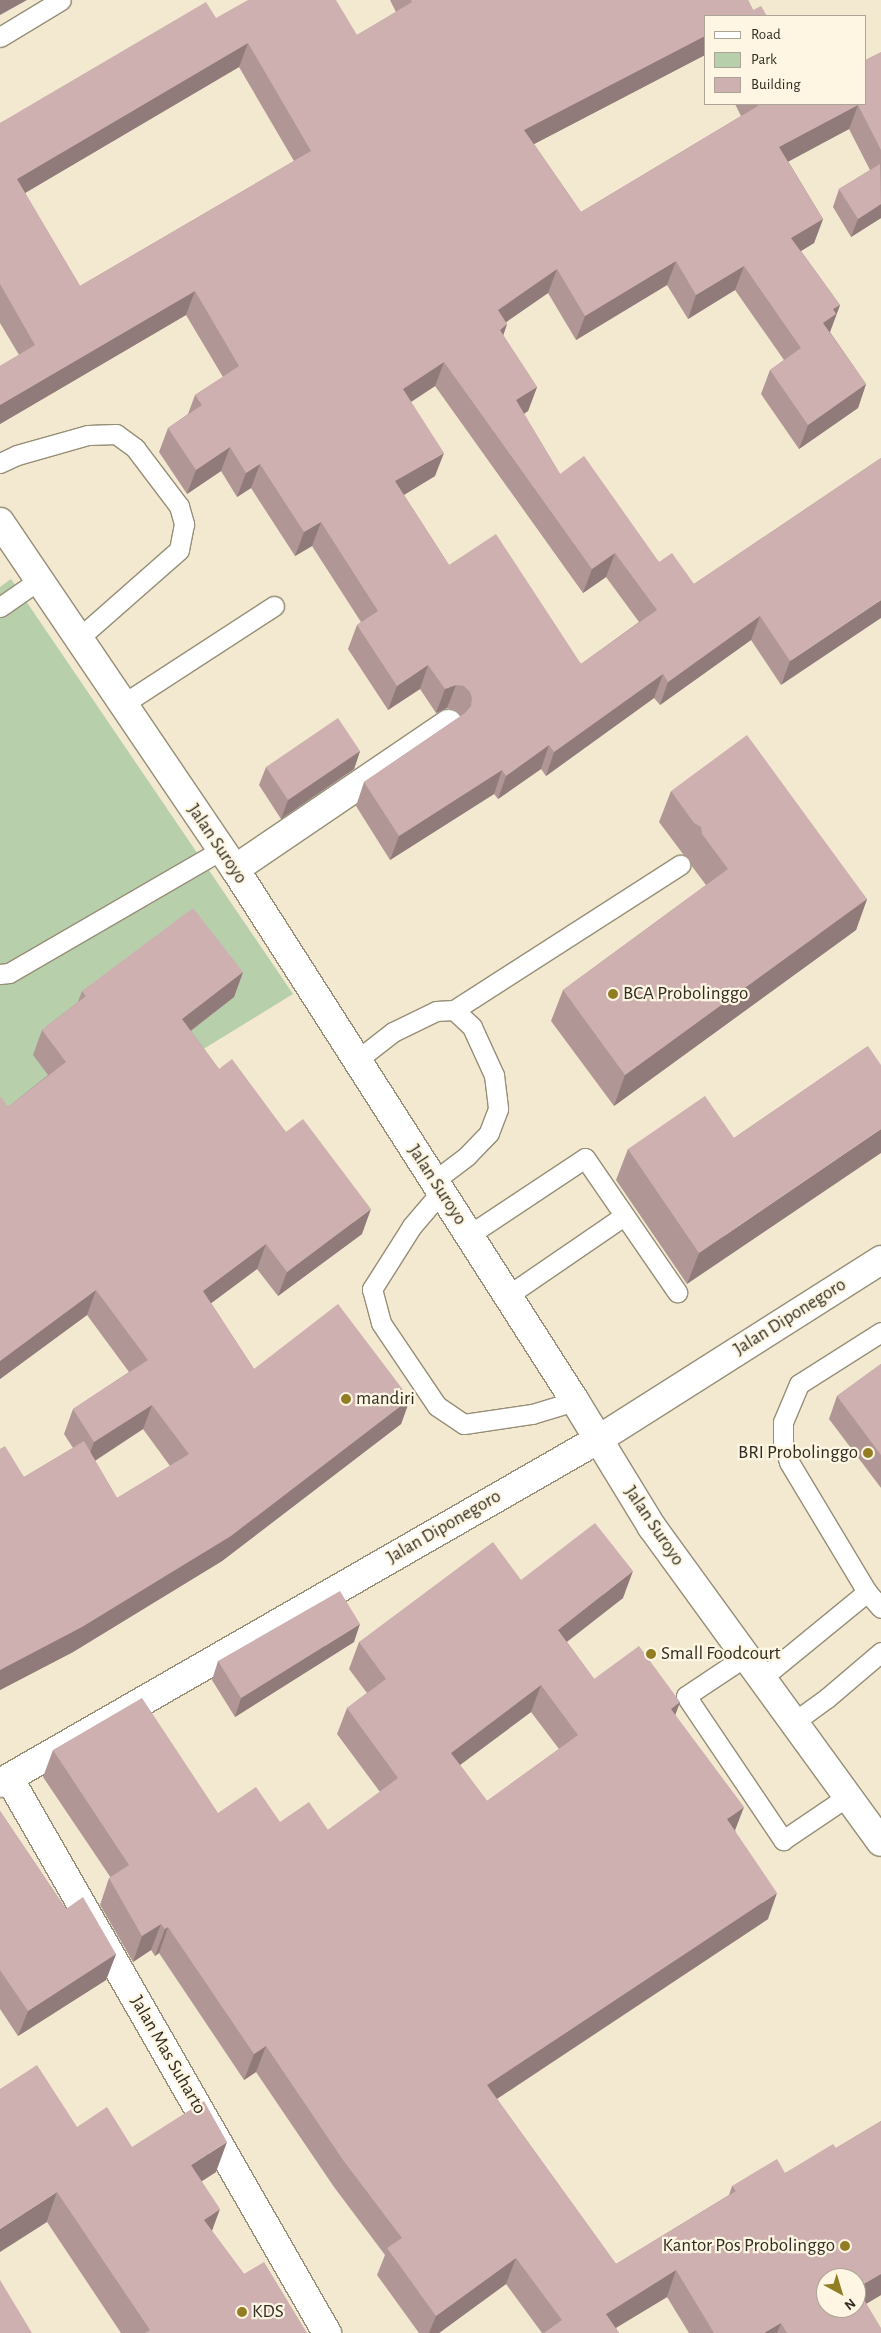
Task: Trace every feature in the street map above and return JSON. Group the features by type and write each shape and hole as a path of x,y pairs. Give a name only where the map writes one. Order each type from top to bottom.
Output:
{"street":[{"name":"Jalan Suroyo","path":"0,522 228,859 575,1401 652,1527 881,1842"},
{"path":"228,859 448,724"},
{"name":"Jalan Diponegoro","path":"4,1780 599,1439 881,1260"},
{"name":"Jalan Mas Suharto","path":"4,1780 327,2333"}],"lane":[{"path":"0,37 61,0"},
{"path":"0,463 17,455 88,434 116,434 135,448 178,506 184,524 179,550 79,638"},
{"path":"0,607 39,580"},
{"path":"123,704 274,606"},
{"path":"0,974 9,973 228,859"},
{"path":"357,1060 393,1032 436,1011 454,1010 680,865"},
{"path":"454,1010 472,1027 494,1075 498,1109 489,1133 437,1187 372,1289 381,1323 436,1406 464,1424 532,1414 575,1401"},
{"path":"469,1235 585,1158 676,1292"},
{"path":"507,1296 624,1216"},
{"path":"881,1332 799,1384 783,1422 783,1443 789,1462 867,1592 881,1608"},
{"path":"762,1678 867,1592"},
{"path":"794,1722 827,1698 881,1652"},
{"path":"746,1656 686,1696 783,1840 848,1796"}],"green space":[{"path":"11,579 293,994 0,1174 0,587"}],"building":[{"path":"248,0 336,0 357,35 412,2 411,0 748,0 753,10 761,6 766,15 704,15 704,37 524,130 581,212 757,105 858,105 779,147 823,219 791,238 840,305 833,309 836,314 823,323 866,384 808,425 770,370 801,348 744,266 696,295 676,261 585,316 557,269 498,310 507,324 500,330 537,387 516,400 560,474 584,456 659,562 672,553 694,584 881,458 881,600 790,661 760,616 668,682 663,674 554,752 549,745 506,776 502,770 399,836 364,782 465,713 471,706 472,698 470,692 464,686 456,685 445,689 428,665 397,686 357,625 378,611 321,522 304,532 260,464 246,473 230,447 196,470 168,428 202,405 195,395 239,366 195,291 0,405 0,366 35,345 0,284 0,123 206,2 216,18","holes":["248,43 311,151 80,286 17,179","444,362 592,569 615,553 657,610 581,664 496,534 449,565 395,481 444,453 403,389"]},
{"path":"881,52 881,150 858,105 866,105 866,60"},
{"path":"880,164 881,204 858,219 839,189"},
{"path":"338,718 360,751 288,800 266,767"},
{"path":"747,735 867,899 625,1075 563,990 728,869 702,834 701,827 694,823 671,791"},
{"path":"193,908 243,972 182,1019 219,1069 232,1059 286,1132 303,1119 371,1209 287,1272 266,1244 203,1291 254,1369 338,1304 410,1399 231,1536 82,1627 0,1670 0,1449 5,1446 24,1477 84,1441 117,1498 189,1454 152,1405 94,1442 73,1409 148,1360 96,1290 0,1361 0,1098 8,1107 66,1062 42,1030 86,996 82,991"},
{"path":"868,1046 881,1065 881,1129 699,1253 628,1149 705,1096 734,1138"},
{"path":"881,1364 881,1455 837,1396"},
{"path":"595,1523 633,1571 558,1630 594,1679 639,1646 680,1702 671,1709 744,1807 727,1819 777,1893 487,2085 616,2264 736,2191 732,2186 777,2159 785,2173 833,2144 836,2148 881,2121 881,2274 866,2283 866,2268 816,2268 816,2318 866,2318 866,2303 881,2328 881,2333 787,2333 781,2323 764,2333 714,2333 676,2270 606,2314 619,2333 544,2333 562,2320 516,2258 436,2316 387,2248 402,2238 343,2160 266,2046 254,2054 168,1927 165,1929 161,1924 142,1936 109,1878 129,1865 53,1750 142,1698 218,1813 256,1787 280,1822 309,1802 328,1830 398,1778 347,1708 386,1679 359,1642 493,1542 521,1580","holes":["541,1685 578,1735 487,1801 451,1753"]},
{"path":"340,1591 360,1624 241,1698 218,1661"},
{"path":"0,1811 66,1909 83,1897 116,1954 28,2011 0,1970"},
{"path":"37,2065 77,2127 107,2107 132,2147 204,2101 227,2142 191,2165 220,2209 204,2220 244,2274 264,2262 307,2333 145,2333 150,2330 57,2192 0,2229 0,2089"},
{"path":"0,2280 32,2333 0,2333"}],"place":[{"name":"BCA Probolinggo","path":"613,994"},
{"name":"mandiri","path":"346,1399"},
{"name":"BRI Probolinggo","path":"868,1453"},
{"name":"Small Foodcourt","path":"651,1654"},
{"name":"Kantor Pos Probolinggo","path":"845,2246"},
{"name":"KDS","path":"242,2312"}]}
